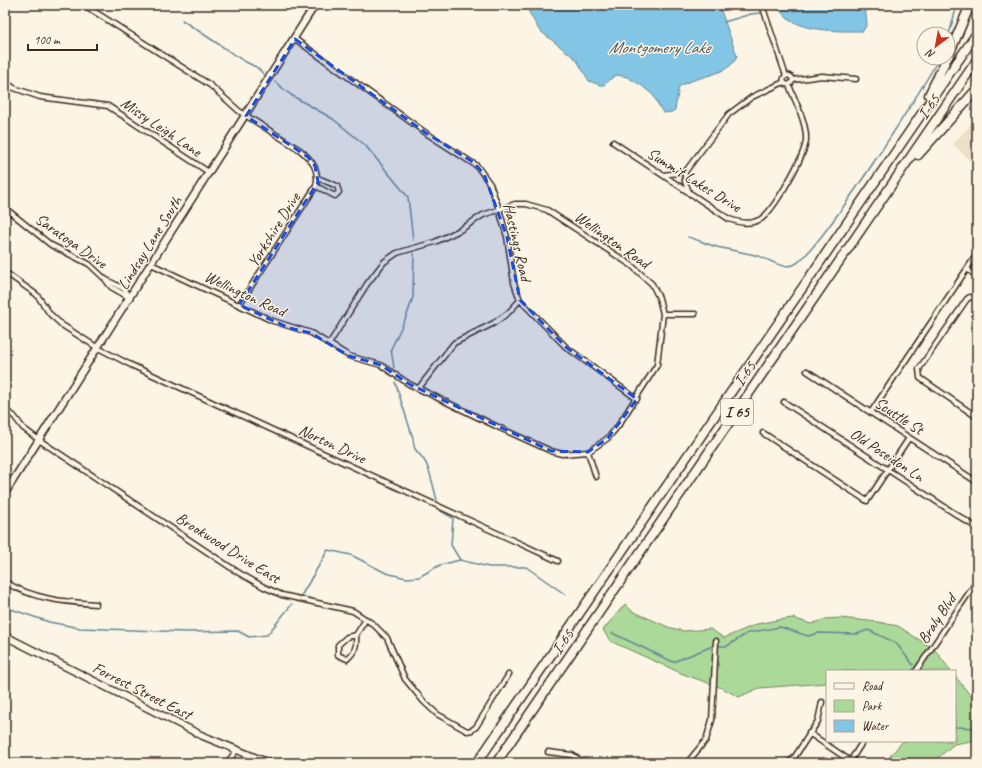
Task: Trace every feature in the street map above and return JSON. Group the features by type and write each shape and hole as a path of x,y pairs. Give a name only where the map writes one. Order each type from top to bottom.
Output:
{"highway":[{"path":"956,39 970,5"},
{"name":"I 65","path":"477,763 977,33"},
{"name":"I-65","path":"496,763 977,60"},
{"path":"916,121 944,66"},
{"path":"895,181 977,89"}],"street":[{"path":"84,5 210,86 226,101 246,116 308,157 315,166 318,178"},
{"path":"690,194 685,182 685,172 729,114 752,97 784,82 786,76 762,5"},
{"name":"Lindsay Lane South","path":"5,493 210,173 295,38 313,6"},
{"name":"Hastings Road","path":"295,38 426,133 473,162 484,174 490,184 499,209 507,237 514,283 520,300 566,347 637,399"},
{"path":"786,76 790,76 793,80"},
{"path":"784,82 789,85 793,80 822,76 856,79"},
{"name":"Missy Leigh Lane","path":"5,82 14,88 40,97 77,100 108,106 210,173"},
{"name":"Summit Lakes Drive","path":"612,142 729,219 740,223 751,223 761,218 769,210 804,153 806,142 803,125 789,85"},
{"path":"662,175 685,172"},
{"name":"Yorkshire Drive","path":"239,305 316,186 318,178 337,186 339,192 335,196 316,186"},
{"name":"Wellington Road","path":"151,264 284,326 311,333 349,356 381,366 399,379 418,389 551,451 562,454 588,452 608,438 637,399 657,365 663,314 659,298 652,284 632,265 547,210 526,204 515,204 483,215 435,242 397,253 384,262 367,284 330,344"},
{"name":"Saratoga Drive","path":"5,208 51,245 89,264 105,278 111,287 130,298"},
{"path":"871,412 977,254"},
{"path":"967,269 977,276"},
{"name":"Norton Drive","path":"5,272 37,296 50,314 62,326 98,348 131,365 558,561"},
{"path":"977,299 970,297 967,299 919,369 920,378 977,417"},
{"path":"418,389 454,343 494,323 508,313 520,300"},
{"path":"663,314 695,314"},
{"name":"Scuttle St","path":"807,371 977,482"},
{"name":"Old Poseidon Ln","path":"784,402 977,528"},
{"name":"Brookwood Drive East","path":"6,410 14,416 23,428 39,440 238,573 282,595 353,611 366,619 387,638 406,679 424,702 437,714 467,731 476,727 509,674"},
{"path":"763,433 867,501 909,438"},
{"path":"588,452 596,477"},
{"name":"Braly Blvd","path":"917,670 977,581"},
{"path":"5,582 41,598 96,604"},
{"path":"356,635 347,637 338,645 338,656 347,659 355,652 357,643 356,635 366,619"},
{"name":"Forrest Street East","path":"5,636 132,701 236,751 269,763"},
{"path":"687,763 706,740 712,720 716,641"},
{"path":"788,763 794,758 818,721 822,702"},
{"path":"809,733 851,762 862,742"},
{"path":"229,762 236,751"},
{"path":"548,752 572,756 584,763"}],"highlighted area":[{"path":"295,39 426,133 473,162 484,174 507,237 520,300 566,347 637,399 608,438 588,452 551,451 409,384 381,365 349,356 311,333 289,328 239,305 318,182 315,166 308,157 246,116"}],"shaded area":[{"path":"977,118 977,168 953,144"}],"green space":[{"path":"625,604 632,611 668,627 684,631 710,629 724,638 757,624 793,618 811,624 825,619 840,618 878,622 898,626 935,650 950,670 826,670 826,683 759,688 739,697 722,688 683,674 610,641 603,630"},
{"path":"956,677 977,704 977,740 954,744 932,763 884,763 902,742 956,742"}],"water":[{"name":"Montgomery Lake","path":"525,5 719,5 737,56 733,63 720,72 693,80 679,87 675,110 672,112 663,113 653,95 641,85 627,77 617,75 604,85 589,81 576,59 539,30"},
{"path":"783,5 865,5 867,24 863,31 841,31 806,27 795,23 786,17 779,9"}],"waterway":[{"path":"864,11 881,5"},
{"path":"951,26 957,5"},
{"path":"724,22 751,14 761,13"},
{"path":"182,20 244,61 256,67 265,75"},
{"path":"688,237 717,247 760,256 783,266 793,265 805,256 823,235 892,135 934,66"},
{"path":"275,82 291,95 333,119 365,145 408,197 413,240"},
{"path":"394,368 391,349 407,315 413,297 414,253"},
{"path":"395,382 413,438 414,446 428,468 437,500"},
{"path":"439,510 453,518 451,545 460,560"},
{"path":"301,596 328,550 351,555 386,573 406,578 419,577 440,565 460,560 489,567 526,567 566,595"},
{"path":"5,607 49,622 80,628 185,632 238,631 249,637 267,635 292,604"},
{"path":"718,646 727,646 748,633 780,627 808,636 819,633 857,634 868,630 896,643 913,665"},
{"path":"612,633 673,662 713,646"},
{"path":"956,727 977,728"}]}
